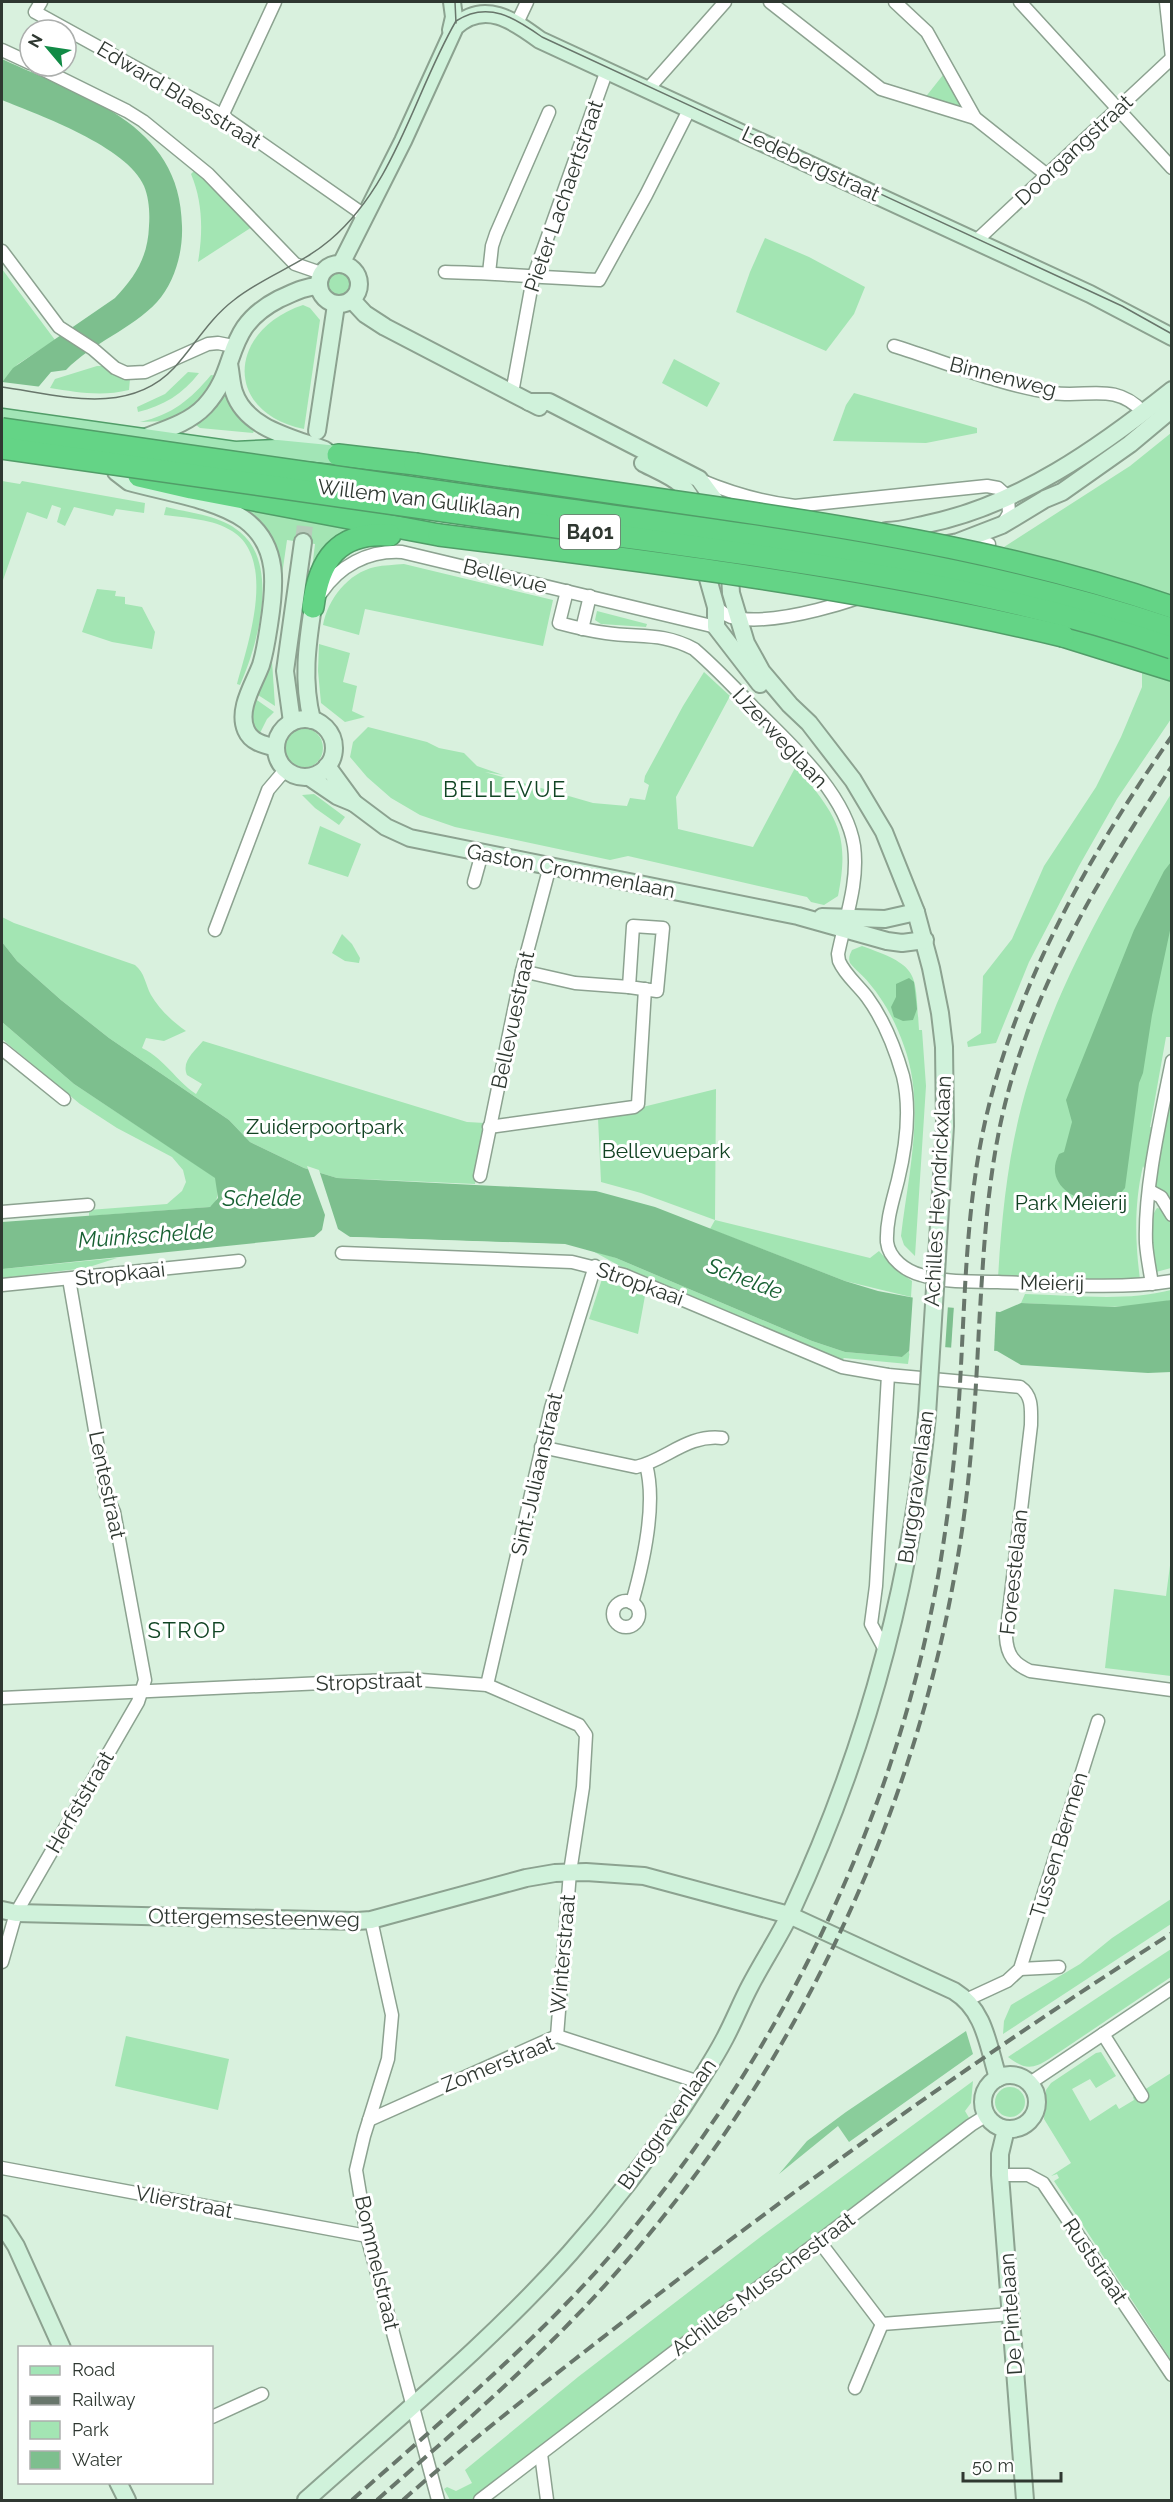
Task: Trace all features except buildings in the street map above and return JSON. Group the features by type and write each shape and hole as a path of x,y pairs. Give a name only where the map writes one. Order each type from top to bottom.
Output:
{"highway":[{"name":"B401","path":"2,429 675,525 908,561 1054,593 1172,629"},
{"name":"B401","path":"2,448 899,578 1051,611 1172,648"},
{"path":"338,455 415,464 880,534 1058,573 1172,607"},
{"path":"139,476 439,536 671,564 882,597 1063,636 1172,670"},
{"path":"313,607 320,572 326,560 345,543 365,535 376,534 439,536"}],"main road":[{"path":"2,418 143,438"},
{"name":"Willem van Guliklaan","path":"143,438 235,451"},
{"path":"235,451 277,449 338,455"},
{"path":"2,456 139,476"}],"street":[{"name":"Edward Blaesstraat","path":"41,2 35,12 222,116 357,210 363,219"},
{"path":"222,116 275,2"},
{"path":"341,264 403,141 451,34 454,17 452,2"},
{"path":"518,21 527,2"},
{"path":"648,89 725,2"},
{"path":"770,2 880,88 975,118 1047,175"},
{"path":"895,2 927,32 975,118"},
{"path":"1020,2 1172,168"},
{"path":"1166,2 1172,58"},
{"name":"Ledebergstraat","path":"451,34 467,14 487,8 507,13 540,39 1121,309 1172,337"},
{"path":"2,50 18,57"},
{"name":"Doorgangstraat","path":"976,241 1172,58"},
{"name":"Pieter Lachaertstraat","path":"512,393 533,278 607,70"},
{"path":"60,78 127,111 208,174 295,264 320,280 324,299 344,302 386,327 681,484 688,491 698,517 705,571 716,608 716,627"},
{"path":"445,272 599,280 690,108"},
{"path":"489,273 492,246 496,234 549,112"},
{"path":"2,251 59,326 93,349 115,368 126,373 135,374 208,344 233,346"},
{"path":"143,438 181,422 204,407 214,394 229,364 233,346 246,324 266,306 320,280 331,265 341,264 353,269 358,277 358,292 344,302 317,431"},
{"name":"Binnenweg","path":"894,346 1018,385 1055,393 1117,394 1135,403 1143,412"},
{"path":"229,364 235,394 242,406 257,421 273,431 338,455"},
{"name":"Willem van Guliklaan","path":"235,451 277,466 501,495 805,529 894,531 951,520 1032,486 1072,462 1172,390"},
{"path":"529,402 549,402 699,479 728,492 764,502 795,506 987,486 998,489 1008,497 1009,513 1002,525"},
{"name":"Willem van Guliklaan","path":"139,476 157,467 800,549 868,553 910,550 958,542 1002,525 1045,499 1062,492 1130,444 1172,409"},
{"path":"116,472 129,482 229,511 246,521 259,534 268,549 274,571 272,607 264,654 244,710 244,724 246,732 255,741 276,748"},
{"name":"Achilles Heyndrickxlaan","path":"699,479 716,502 724,521 728,539 729,576 746,643 762,672 809,723 871,807 884,832 925,940 940,1013 944,1052 944,1158 932,1323"},
{"path":"292,722 285,671 303,542"},
{"path":"716,608 730,616 756,619 821,609 846,603 896,584 965,552 989,544"},
{"name":"Bellevue","path":"313,607 325,587 346,567 366,556 391,551 716,627"},
{"name":"IJzerweglaan","path":"567,591 559,623 608,634 661,636 679,641 694,649 799,754 837,802 847,821 854,844 854,882 838,962 880,1017 895,1051 903,1078 907,1118 905,1150 890,1209 887,1244 896,1261 915,1273 953,1280"},
{"path":"582,629 590,596"},
{"path":"312,720 308,704 305,665 313,607"},
{"name":"Achilles Heyndrickxlaan","path":"716,627 768,692 790,705"},
{"path":"215,930 268,790 285,770 278,759 276,748 280,733 292,722 312,720 326,728 333,741 332,758 327,766 316,775 309,777"},
{"name":"Gaston Crommenlaan","path":"327,766 354,803"},
{"name":"Gaston Crommenlaan","path":"285,770 296,776 309,777 337,796 354,803 386,827 410,838 798,916 844,923 902,943 925,940"},
{"path":"474,882 482,853"},
{"name":"Bellevuestraat","path":"480,1176 522,971 550,866"},
{"name":"Gaston Crommenlaan","path":"844,923 885,919 916,912"},
{"path":"522,971 575,983 657,991 663,928 633,926 629,987"},
{"path":"489,1127 634,1107 638,1104 645,989"},
{"path":"2,1049 64,1099"},
{"path":"1152,1284 1146,1245 1149,1191 1172,1061"},
{"path":"1149,1191 1161,1197 1172,1215"},
{"path":"2,1212 88,1205"},
{"name":"Stropkaai","path":"342,1253 572,1262 595,1266 624,1275 842,1367 888,1375 1020,1387 1027,1392"},
{"name":"Stropkaai","path":"2,1285 239,1261"},
{"name":"Sint-Juliaanstraat","path":"487,1685 521,1544 541,1447 595,1266"},
{"name":"Lentestraat","path":"69,1279 106,1494 114,1512 145,1680 143,1690"},
{"name":"Meierij","path":"953,1280 1152,1284 1172,1281"},
{"name":"Burggravenlaan","path":"306,2500 526,2301 570,2254 637,2172 699,2082 725,2037 789,1915 852,1760 885,1650 912,1534 927,1415 932,1323"},
{"name":"Burggravenlaan","path":"885,1650 871,1624 876,1586 888,1375"},
{"name":"Foreestelaan","path":"1027,1392 1031,1403 1031,1425 1006,1637 1011,1658 1019,1666 1030,1671 1172,1690"},
{"path":"541,1447 636,1467 646,1465 661,1455 703,1438 722,1438"},
{"path":"632,1603 644,1564 650,1489 646,1465"},
{"name":"Stropstraat","path":"2,1698 408,1679 487,1685 579,1725 585,1731 583,1787 570,1872"},
{"name":"Herfststraat","path":"2,1962 9,1911 143,1690"},
{"name":"Tussen Bermen","path":"1020,1969 1098,1721"},
{"name":"Ottergemsesteenweg","path":"9,1911 282,1920 371,1920 526,1878 570,1872 644,1876 789,1915 938,1983 966,2000 985,2029 998,2078"},
{"name":"Winterstraat","path":"557,2036 570,1872"},
{"name":"Bommelstraat","path":"371,1920 392,2015 388,2059 356,2170 367,2236 438,2500"},
{"path":"966,2000 1007,1981 1020,1969 1059,1967"},
{"path":"1030,2083 1172,1988"},
{"path":"1103,2034 1142,2096"},
{"name":"Zomerstraat","path":"369,2120 557,2036 699,2082"},
{"path":"1015,2075 1030,2083 1037,2101 1034,2114 1025,2124 1006,2129 987,2115 984,2109 984,2096 990,2085 998,2078 1015,2075"},
{"name":"Achilles Musschestraat","path":"480,2500 987,2115"},
{"name":"De Pintelaan","path":"1006,2129 1000,2154 1000,2175 1025,2500"},
{"name":"Vlierstraat","path":"2,2168 367,2236"},
{"name":"Ruststraat","path":"1000,2175 1028,2175 1042,2183 1172,2375"},
{"path":"2,2224 16,2246 61,2346"},
{"path":"819,2241 882,2324"},
{"path":"882,2324 1011,2314"},
{"path":"855,2388 882,2324"},
{"path":"213,2417 262,2394"},
{"path":"541,2454 547,2500"},
{"path":"119,2484 127,2500"}],"green space":[{"path":"948,73 965,102 958,107 924,99 943,75"},
{"path":"195,170 252,227 198,262 201,218 198,195 191,174"},
{"path":"765,238 809,257 865,287 854,314 826,351 736,312"},
{"path":"2,269 55,340 18,364 3,381 2,381"},
{"path":"338,270 348,274 352,284 348,294 338,298 328,294 324,284 328,274"},
{"path":"303,305 310,308 320,320 304,429 277,420 259,406 248,389 245,370 249,351 260,333 278,317"},
{"path":"674,359 720,383 707,407 662,383"},
{"path":"103,366 130,379 129,390 99,393 50,388 55,379"},
{"path":"188,372 199,373 172,398 138,412 137,407 165,394"},
{"path":"211,375 218,376 201,406 166,421 140,422 162,415 180,405"},
{"path":"226,392 255,429 253,433 200,428 196,425 215,408"},
{"path":"854,393 977,428 977,433 926,443 833,441 846,405"},
{"path":"1171,433 1171,595 1004,547 1130,466"},
{"path":"2,481 20,484 22,481 145,503 144,513 116,509 113,516 74,507 65,526 57,522 61,508 52,505 47,519 27,512 2,583"},
{"path":"233,505 360,530 311,577 315,544 287,540 282,575"},
{"path":"166,507 204,515 232,526 252,546 259,564 262,606 253,649 240,685 237,684 256,603 253,561 246,544 225,527 208,521 164,515"},
{"path":"404,564 553,600 543,646 365,609 359,635 323,625 329,606 348,581 365,570 385,565"},
{"path":"97,589 116,591 115,596 125,597 125,604 142,607 155,632 152,649 112,642 82,632"},
{"path":"597,611 647,624 646,627 601,624 595,620"},
{"path":"319,644 350,653 343,682 357,686 352,711 365,717 345,722 321,703 318,671"},
{"path":"267,660 272,661 275,706 255,693"},
{"path":"1142,671 1171,682 1171,719 1117,799 1079,866 1029,962 996,1043 968,1047 967,1042 981,1033 983,976 1012,939 1044,866 1096,787 1121,737 1142,687"},
{"path":"704,672 730,696 676,797 678,829 753,847 796,766 830,812 841,839 842,874 838,896 824,905 811,902 807,897 628,856 610,860 455,827 420,815 391,798 367,777 350,757 353,742 368,727 464,753 477,766 503,775 485,772 593,803 627,806 630,798 645,800 649,785 644,782 645,776"},
{"path":"254,698 274,712 267,719 259,735 251,718"},
{"path":"303,728 317,734 323,748 317,762 303,768 289,762 283,748 289,734"},
{"path":"314,794 345,817 339,825 315,808 302,795"},
{"name":"Park Meierij","path":"1171,794 1171,1037 1166,1037 1150,1127 1165,1130 1171,1098 1171,1268 1156,1272 1151,1230 1157,1208 1162,1209 1143,1166 1136,1223 1140,1279 998,1278 1011,1153 1022,1104 1042,1042 1056,1005 1091,932"},
{"path":"320,826 361,844 348,877 308,864"},
{"name":"Zuiderpoortpark","path":"2,917 135,965 158,1005 186,1031 164,1041 146,1038 142,1048 158,1058 196,1094 202,1084 187,1075 186,1065 190,1056 203,1041 467,1122 485,1123 475,1184 337,1178 304,1168 250,1142 229,1120 109,1038 17,961 2,942"},
{"path":"342,934 352,944 360,958 359,963 345,961 332,953"},
{"path":"862,946 895,960 905,967 915,983 919,1030 922,1030 926,1086 915,1256 904,1245 901,1236 911,1165 915,1116 914,1092 901,1037 875,990 850,963 852,950"},
{"path":"2,1022 74,1084 216,1178 218,1194 216,1201 210,1207 89,1216 89,1210 167,1204 182,1191 186,1182 183,1170 172,1157 117,1128 80,1104 2,1039"},
{"name":"Bellevuepark","path":"716,1089 715,1220 641,1193 601,1182 598,1118"},
{"path":"715,1220 870,1258 879,1251 895,1269 912,1281 911,1297 845,1281 710,1229"},
{"path":"589,1249 616,1258 812,1341 845,1352 902,1357 910,1350 908,1364 844,1358 842,1360 627,1270"},
{"path":"117,1258 86,1268 2,1278 2,1269"},
{"path":"602,1279 645,1296 638,1334 589,1319"},
{"path":"1171,1290 1171,1300 1134,1306 1097,1307 1021,1303 1025,1294 1117,1297"},
{"path":"1171,1558 1171,1676 1105,1668 1114,1589 1166,1596"},
{"path":"1171,1899 1171,1924 1003,2034 1004,2021 1011,2005 1080,1964 1112,1938"},
{"path":"1171,1949 1171,1977 1049,2059 1028,2067 1008,2057"},
{"path":"126,2036 229,2059 218,2110 115,2086"},
{"path":"1101,2052 1116,2076 1096,2088 1090,2079 1072,2089 1090,2121 1116,2104 1119,2109 1134,2100 1133,2097 1171,2073 1171,2360 1054,2181 1059,2178 1057,2174 1051,2176 1071,2163 1044,2119 1046,2090 1051,2083"},
{"path":"973,2081 971,2103 965,2111 971,2121 476,2500 450,2500 444,2489 447,2487 456,2491 472,2483 465,2470 578,2377 763,2235"},
{"path":"1010,2087 1021,2091 1025,2102 1021,2113 1010,2117 999,2113 995,2102 999,2091"}],"shaded area":[{"path":"966,2031 973,2054 849,2142 838,2126 779,2174 807,2141"}],"water":[{"path":"2,59 18,66 18,78 45,78 121,117 145,137 165,161 177,190 182,226 177,266 169,285 157,302 136,320 76,360 66,370 51,372 13,417 2,389 3,381 13,368 115,298 134,274 143,257 148,237 149,216 144,186 135,172 120,158 81,134 2,100"},
{"path":"1171,862 1171,926 1152,1015 1143,1073 1139,1083 1125,1188 1115,1197 1102,1201 1089,1201 1065,1190 1057,1180 1055,1168 1059,1154 1064,1152 1072,1122 1066,1100 1134,930 1164,871"},
{"name":"Schelde","path":"2,942 17,961 109,1038 229,1120 250,1142 304,1168 337,1178 596,1191 655,1207 845,1281 878,1291 915,1298 922,1305 1000,1312 1021,1303 1115,1307 1171,1300 1171,1372 1148,1373 1021,1365 997,1351 916,1345 902,1357 845,1352 812,1341 616,1258 565,1244 323,1236 2,1269 2,1222 210,1207 218,1198 215,1178 74,1084 2,1022"},
{"path":"909,978 914,982 917,1009 913,1020 903,1021 894,1017 891,1007 896,997 896,984"}],"pier":[{"path":"2,382 42,387 16,419 2,459"},
{"path":"307,1166 319,1170 338,1229 350,1237 550,1244 559,1247 323,1239 125,1260 313,1238 322,1230 325,1215"},
{"path":"913,1294 924,1303 948,1305 945,1350 917,1348 909,1354"},
{"path":"954,1305 996,1309 994,1353 951,1350"}],"tunnel":[{"path":"303,542 308,498"}],"tram line":[{"path":"455,2 456,23"},
{"path":"2,387 92,399 114,398 136,393 156,383 174,368 225,307 258,284 319,249 353,217 372,192 388,165 456,21 479,12 501,14 511,18 542,37 1122,306 1172,334"}],"railway":[{"path":"352,2500 446,2418 537,2333 595,2273 659,2197 717,2116 770,2031 817,1943 858,1852 892,1758 920,1662 940,1565 950,1491 958,1415 969,1227 977,1164 989,1107 1005,1050 1050,940 1078,887 1107,835 1172,736"},
{"path":"377,2500 495,2395 552,2340 607,2283 671,2207 730,2126 783,2041 831,1952 872,1861 906,1767 934,1671 955,1573 965,1512 971,1451 988,1204 999,1131 1011,1082 1027,1034 1068,941 1118,851 1172,766"},
{"path":"403,2500 551,2378 771,2209 902,2114 1036,2022 1172,1933"}],"district":[{"name":"BELLEVUE","path":"505,789"},
{"name":"STROP","path":"187,1630"}],"water label":[{"name":"Muinkschelde","path":"146,1235"}]}
